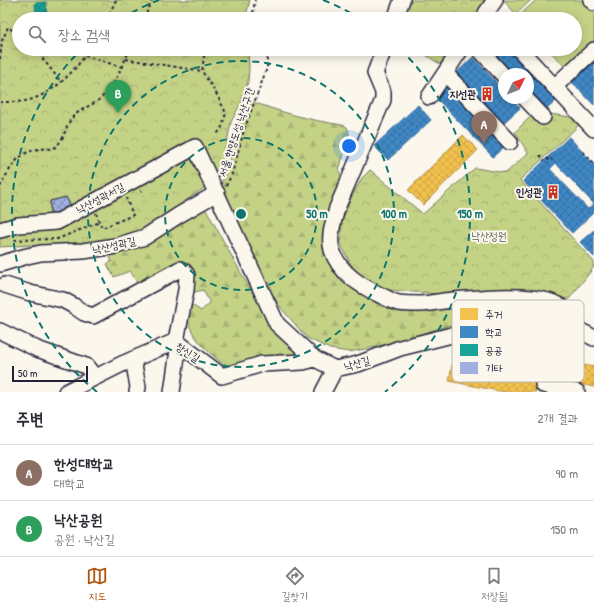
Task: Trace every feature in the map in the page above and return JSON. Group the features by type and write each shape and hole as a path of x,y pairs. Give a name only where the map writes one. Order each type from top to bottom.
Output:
{"street":[{"path":"398,12 402,0"},
{"path":"489,12 495,0"},
{"path":"554,87 594,50"},
{"path":"381,56 375,73 383,92 383,100 338,208 331,236 332,250 340,264 351,278 367,289 398,303 423,304 452,301"},
{"path":"429,97 456,56"},
{"path":"485,56 498,70"},
{"path":"525,56 594,129"},
{"path":"445,73 510,142"},
{"path":"531,104 543,117"},
{"name":"낙산길","path":"195,147 251,271 277,324 315,359 335,369 358,364 400,348 452,335"},
{"name":"낙산성곽서길","path":"0,230 18,225 57,222 195,147"},
{"name":"낙산성곽길","path":"0,264 34,254 83,251 116,246 145,237 217,193"},
{"path":"5,285 63,300 84,313 93,316 178,270 184,271 187,275 186,290 177,342 172,392"},
{"path":"461,300 528,298 542,300"},
{"path":"0,331 37,349 86,366 95,377"},
{"name":"낙산길","path":"584,333 594,338"},
{"name":"창신길","path":"66,392 133,359 177,342 222,376 262,364 303,362 315,359"},
{"path":"133,359 138,392"},
{"path":"323,392 335,369"},
{"path":"543,385 577,392"}],"path":[{"path":"110,12 116,0"},
{"path":"147,12 152,0"},
{"path":"253,12 255,0"},
{"path":"0,59 2,41 8,27 12,30"},
{"path":"41,56 62,83"},
{"path":"0,102 26,101 40,96 62,83 85,56 122,67"},
{"path":"0,187 19,157 30,150 45,148 53,149 59,145 72,117 100,100 115,81 127,56"},
{"path":"203,56 202,70 218,95 226,113 222,127 216,136"},
{"name":"서울 한양도성 낙산구간","path":"217,193 225,187 232,174 244,130 267,68 266,56"},
{"path":"126,59 202,70"},
{"path":"583,152 594,163"},
{"path":"540,155 546,160 549,161 552,159"},
{"path":"95,211 102,228 133,215 124,193"}],"green space":[{"path":"0,0 250,0 247,12 12,12 12,56 248,56 249,67 248,82 241,103 231,122 222,168 217,179 143,230 122,238 52,247 31,245 0,247"},
{"path":"406,0 490,0 481,12 402,12"},
{"path":"503,0 531,0 518,12 514,12"},
{"path":"536,0 583,0 594,12 594,44 582,55 582,12 523,12"},
{"path":"427,56 446,56 440,64"},
{"path":"555,56 581,56 567,69"},
{"path":"248,100 294,115 347,127 349,133 348,140 339,170 343,181 325,239 375,296 482,300 452,300 452,325 376,347 349,352 330,349 307,338 281,308 264,281 220,187 230,161 236,128"},
{"name":"낙산정원","path":"535,112 571,117 579,125 520,180 594,262 594,267 569,299 531,294 451,295 377,289 352,267 341,245 341,222 352,196 362,178 370,170 423,214 475,168 506,173 528,153 515,132"},
{"path":"202,207 207,211 272,326 292,347 296,354 294,356 228,368 203,346 192,332 188,316 192,305 201,311 210,303 203,290 191,293 191,275 138,284 130,271 114,277 107,264 112,261 110,258 112,254"}],"building: 주거":[{"path":"463,135 478,150 423,205 408,190"},
{"path":"452,365 452,382 449,381"},
{"path":"584,365 594,367 594,387 569,382 584,382"},
{"path":"454,382 538,382 536,392 504,392"}],"building: 학교":[{"path":"594,51 594,105 567,77"},
{"path":"493,56 522,56 533,68 504,68"},
{"name":"지선관","path":"473,57 498,84 498,104 516,104 520,108 500,126 453,76"},
{"path":"534,69 560,97 545,111 534,99"},
{"path":"451,84 508,143 493,157 436,98"},
{"path":"418,105 431,120 388,160 374,146"},
{"path":"569,137 594,164 594,204 549,156"},
{"name":"인성관","path":"549,156 556,163 550,169 588,209 594,204 594,212 572,233 523,181"},
{"path":"594,230 594,257 580,242"}],"building: 공공":[{"path":"46,2 47,12 36,12 35,3"}],"building: 기타":[{"path":"66,197 72,208 62,212 50,213 50,201"}],"place":[{"name":"지선관","path":"487,94"},
{"name":"낙산공원","path":"118,113"},
{"name":"한성대학교","path":"484,144"},
{"name":"인성관","path":"553,192"}]}
